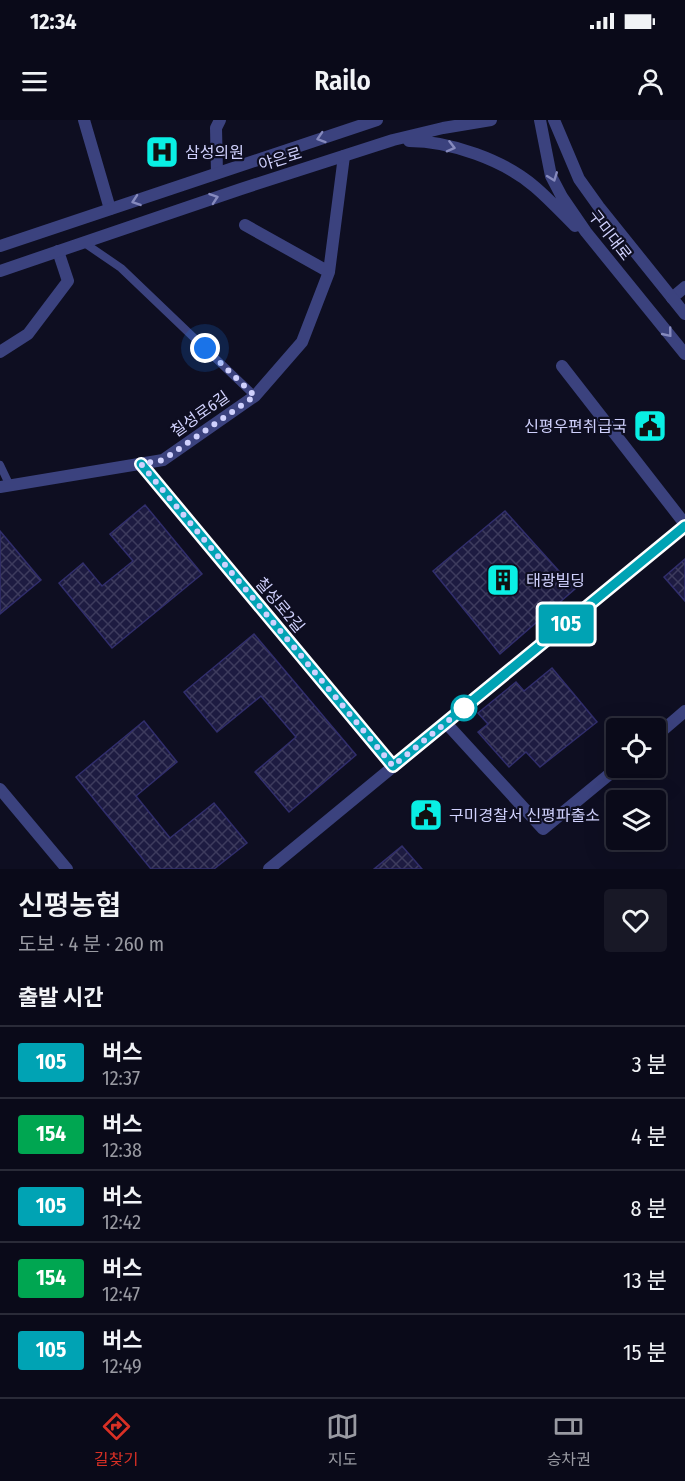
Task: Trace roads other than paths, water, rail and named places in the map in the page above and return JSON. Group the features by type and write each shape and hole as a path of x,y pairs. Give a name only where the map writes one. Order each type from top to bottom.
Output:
{"street":[{"path":"84,120 110,209"},
{"path":"217,173 216,128 220,120"},
{"name":"야은로","path":"0,246 377,120"},
{"name":"야은로","path":"0,271 393,140 490,120"},
{"name":"구미대로","path":"540,120 551,176 562,197 600,250 685,354"},
{"name":"구미대로","path":"554,120 579,179 685,314"},
{"path":"393,140 425,141 461,149 516,173 535,186 600,250"},
{"name":"칠성로6길","path":"5,486 163,460 255,396 302,342 329,272 344,156"},
{"path":"245,225 329,272"},
{"path":"0,352 28,334 68,281 58,251"},
{"path":"672,298 685,287"},
{"path":"268,869 685,525 562,366"},
{"name":"칠성로2길","path":"141,464 393,766"},
{"path":"666,727 685,711"},
{"path":"446,723 543,829 606,777"},
{"path":"0,789 67,869"}],"lane":[{"path":"83,242 121,268 255,396"},
{"name":"칠성로6길","path":"0,465 5,486"}],"place":[{"name":"삼성의원","path":"162,152"},
{"name":"신평우편취급국","path":"650,426"},
{"name":"태광빌딩","path":"503,580"},
{"name":"구미경찰서 신평파출소","path":"426,815"}]}
